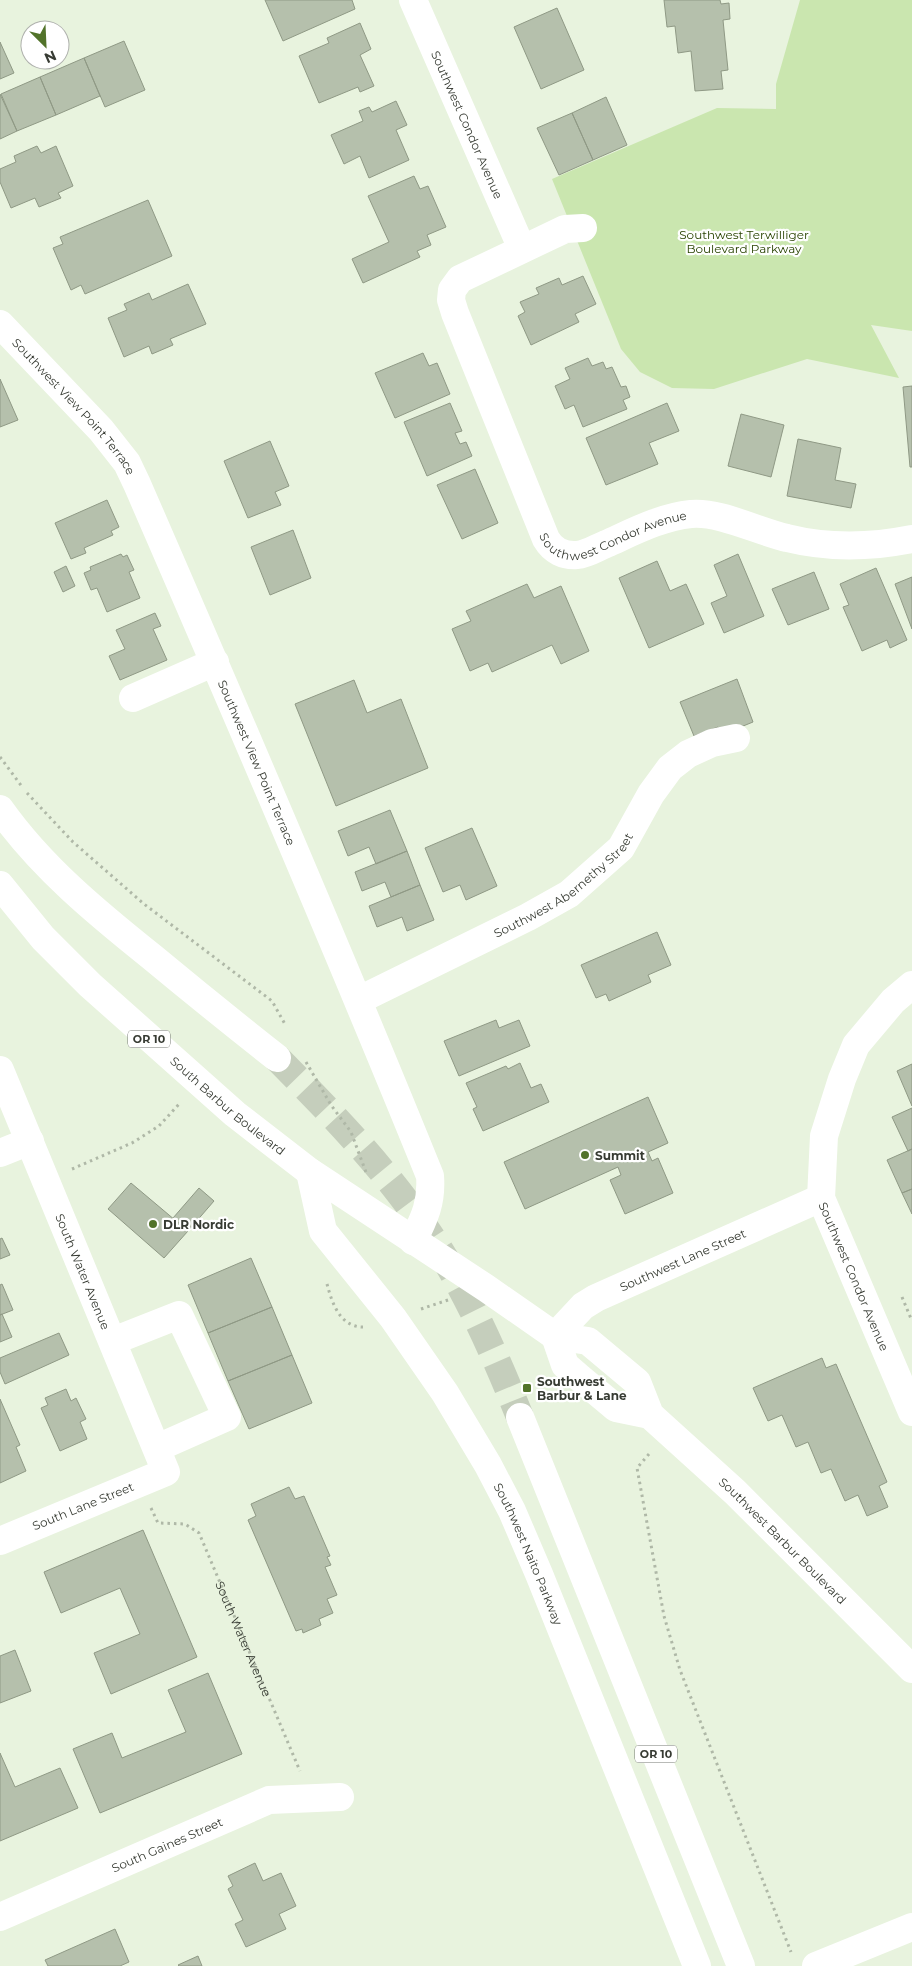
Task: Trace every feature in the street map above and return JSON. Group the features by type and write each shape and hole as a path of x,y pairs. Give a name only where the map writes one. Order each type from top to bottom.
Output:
{"street":[{"name":"Southwest Condor Avenue","path":"413,0 522,249 460,279 452,290 451,300 551,548 569,555 587,554 658,521 694,514 712,516 810,543 875,544 912,539"},
{"path":"522,249 565,229 583,228"},
{"name":"Southwest View Point Terrace","path":"0,324 82,410 128,463 359,1000 430,1176 431,1192 428,1208 413,1241"},
{"path":"133,698 215,662"},
{"name":"Southwest Abernethy Street","path":"359,1000 528,917 570,894 621,848 651,794 670,768 688,754 712,743 736,738"},
{"path":"0,809 42,859 74,892 119,931 277,1058"},
{"name":"South Barbur Boulevard","path":"1,890 90,985 235,1114 310,1172 486,1288"},
{"name":"Southwest Condor Avenue","path":"912,985 893,1001 856,1045 842,1079 824,1136 820,1198 912,1412"},
{"name":"South Water Avenue","path":"0,1070 162,1460"},
{"path":"0,1153 30,1141"},
{"name":"Southwest Naito Parkway","path":"310,1172 323,1231 393,1318 428,1367 488,1465 528,1547 697,1966"},
{"name":"Southwest Lane Street","path":"556,1336 583,1306 596,1298 820,1198"},
{"path":"486,1288 556,1336"},
{"name":"South Lane Street","path":"0,1541 141,1482 162,1460 227,1417 179,1315 113,1342"},
{"name":"Southwest Barbur Boulevard","path":"556,1336 565,1366 616,1408 659,1423 735,1492 912,1669"},
{"name":"OR 10","path":"520,1417 741,1966"},
{"name":"South Gaines Street","path":"0,1917 269,1800 340,1797"},
{"path":"804,1960 912,1926"}],"path":[{"path":"98,1158 132,1143 159,1126 198,1082"},
{"path":"393,1318 486,1288"},
{"path":"902,1297 912,1321"},
{"path":"659,1423 637,1468 664,1616 680,1670 804,1960"},
{"name":"South Water Avenue","path":"141,1482 158,1523 185,1524 199,1533 311,1797"}],"green space":[{"name":"Southwest Terwilliger Boulevard Parkway","path":"800,0 912,0 912,331 871,325 899,378 807,359 714,389 672,388 640,372 621,349 552,179 717,108 776,109 776,84"}],"building":[{"path":"265,0 352,0 355,9 283,41"},
{"path":"664,0 720,0 721,4 729,3 730,19 723,20 728,70 721,71 723,89 695,91 691,51 678,53 675,26 667,27"},
{"path":"557,8 584,70 541,89 514,27"},
{"path":"360,23 371,49 360,55 374,86 360,92 358,87 319,103 299,56 329,43 327,38"},
{"path":"124,41 145,90 105,107 84,58"},
{"path":"0,42 14,73 0,79"},
{"path":"84,58 100,96 56,115 40,77 56,70 70,70 70,64"},
{"path":"40,77 56,115 17,131 1,94"},
{"path":"0,94 17,131 0,139"},
{"path":"606,97 627,145 593,160 572,113"},
{"path":"396,101 407,125 396,130 409,160 369,178 360,156 344,164 331,135 363,121 359,111 369,107 372,112"},
{"path":"572,113 593,160 559,175 537,128"},
{"path":"37,146 41,153 56,146 73,186 58,193 61,198 39,207 35,198 11,208 0,182 0,169 16,162 14,156"},
{"path":"414,176 420,189 428,186 446,227 427,235 431,245 417,251 420,257 363,283 352,259 389,242 368,196"},
{"path":"148,200 172,256 85,294 81,285 71,290 53,248 63,244 60,237"},
{"path":"583,276 596,304 575,314 579,322 531,345 518,316 525,312 520,302 539,294 536,288 559,278 562,285"},
{"path":"188,284 206,324 170,339 173,345 152,354 149,346 124,357 108,318 127,310 124,304 149,293 152,300"},
{"path":"423,353 429,366 437,363 450,394 395,418 375,373"},
{"path":"588,358 592,366 603,362 606,369 612,367 621,387 626,386 630,397 623,400 627,409 583,427 574,405 565,409 555,386 570,379 565,368"},
{"path":"0,379 18,420 0,427"},
{"path":"912,386 912,467 910,467 903,387"},
{"path":"450,403 462,431 455,433 460,444 466,442 472,456 427,476 404,422"},
{"path":"667,403 679,431 649,443 658,464 606,485 586,438"},
{"path":"741,414 784,425 771,477 728,466"},
{"path":"798,439 841,448 835,480 856,484 851,508 787,496"},
{"path":"270,441 289,486 275,492 281,505 248,518 224,461"},
{"path":"475,469 498,523 462,539 437,485"},
{"path":"107,500 119,527 111,531 113,535 84,548 86,553 71,559 55,523"},
{"path":"293,530 311,578 270,595 251,547"},
{"path":"121,554 123,557 127,555 134,570 129,572 140,598 107,612 97,588 91,590 84,573 91,570 90,567"},
{"path":"738,554 764,616 724,633 711,603 727,596 714,565"},
{"path":"657,561 670,591 686,584 704,624 649,648 619,578"},
{"path":"66,566 75,586 63,592 54,572"},
{"path":"876,568 907,640 890,648 887,640 862,651 843,607 849,605 840,584"},
{"path":"814,572 829,609 788,625 772,589"},
{"path":"912,577 912,629 895,584"},
{"path":"527,584 534,598 561,586 589,651 561,664 552,645 492,672 488,663 470,671 452,629 471,621 466,611"},
{"path":"155,613 161,626 153,629 167,660 120,680 109,656 125,649 116,630"},
{"path":"737,679 753,722 721,735 718,727 694,736 680,702"},
{"path":"354,680 367,713 401,699 428,768 336,806 295,704"},
{"path":"390,810 407,851 376,864 369,847 348,856 338,831"},
{"path":"472,828 497,886 466,900 460,885 443,892 425,848"},
{"path":"407,851 420,885 391,897 385,882 362,891 355,872"},
{"path":"420,885 434,920 407,931 402,917 377,927 369,906"},
{"path":"657,932 671,965 648,975 651,982 609,1001 606,994 596,998 581,965"},
{"path":"496,1020 499,1028 519,1020 530,1046 459,1076 444,1041"},
{"path":"520,1063 531,1088 541,1084 549,1102 483,1131 473,1109 477,1107 466,1083 506,1066 508,1069"},
{"path":"912,1064 912,1106 897,1071"},
{"name":"Summit","path":"648,1097 668,1143 648,1152 652,1161 658,1158 673,1193 625,1214 610,1180 621,1175 618,1167 525,1209 504,1162"},
{"path":"912,1108 912,1149 908,1151 892,1117"},
{"path":"912,1149 912,1189 902,1193 887,1160"},
{"name":"DLR Nordic","path":"131,1183 188,1231 164,1258 108,1209"},
{"path":"199,1188 214,1201 188,1231 173,1218"},
{"path":"912,1189 912,1214 902,1193"},
{"path":"2,1238 10,1255 0,1259 0,1239"},
{"path":"251,1258 272,1307 208,1333 188,1285"},
{"path":"2,1284 13,1310 0,1315 0,1285"},
{"path":"272,1307 292,1355 228,1381 208,1333"},
{"path":"2,1314 12,1337 0,1342 0,1315"},
{"path":"59,1333 69,1355 5,1384 0,1372 0,1358"},
{"path":"292,1355 312,1403 249,1429 228,1381"},
{"path":"822,1358 826,1368 836,1364 887,1482 879,1486 888,1507 867,1516 858,1495 845,1501 831,1469 821,1473 808,1442 796,1447 782,1415 768,1421 753,1388"},
{"path":"66,1389 71,1401 76,1398 86,1419 80,1422 87,1439 60,1451 41,1408 48,1405 45,1398"},
{"path":"0,1399 20,1445 16,1447 26,1471 0,1483"},
{"path":"289,1487 295,1499 304,1496 330,1556 327,1557 331,1565 325,1567 337,1595 327,1599 333,1613 319,1619 321,1625 303,1633 302,1629 296,1631 248,1520 256,1516 251,1504"},
{"path":"143,1530 197,1657 111,1694 94,1653 140,1634 120,1588 61,1613 44,1572"},
{"path":"15,1650 31,1691 0,1703 0,1656"},
{"path":"208,1673 242,1754 100,1813 73,1749 112,1733 122,1758 186,1732 168,1690"},
{"path":"0,1753 15,1787 60,1768 78,1808 0,1841"},
{"path":"255,1863 263,1881 281,1873 296,1906 279,1914 286,1929 246,1947 235,1924 243,1920 228,1889 233,1886 228,1876"},
{"path":"115,1929 129,1962 120,1966 48,1966 45,1960"},
{"path":"198,1956 202,1966 178,1965"}],"tunnel":[{"path":"277,1058 371,1158 393,1184 433,1240 461,1287 520,1417"}],"place":[{"name":"Summit","path":"585,1155"},
{"name":"DLR Nordic","path":"153,1224"},
{"name":"Southwest Barbur & Lane","path":"527,1388"}]}
